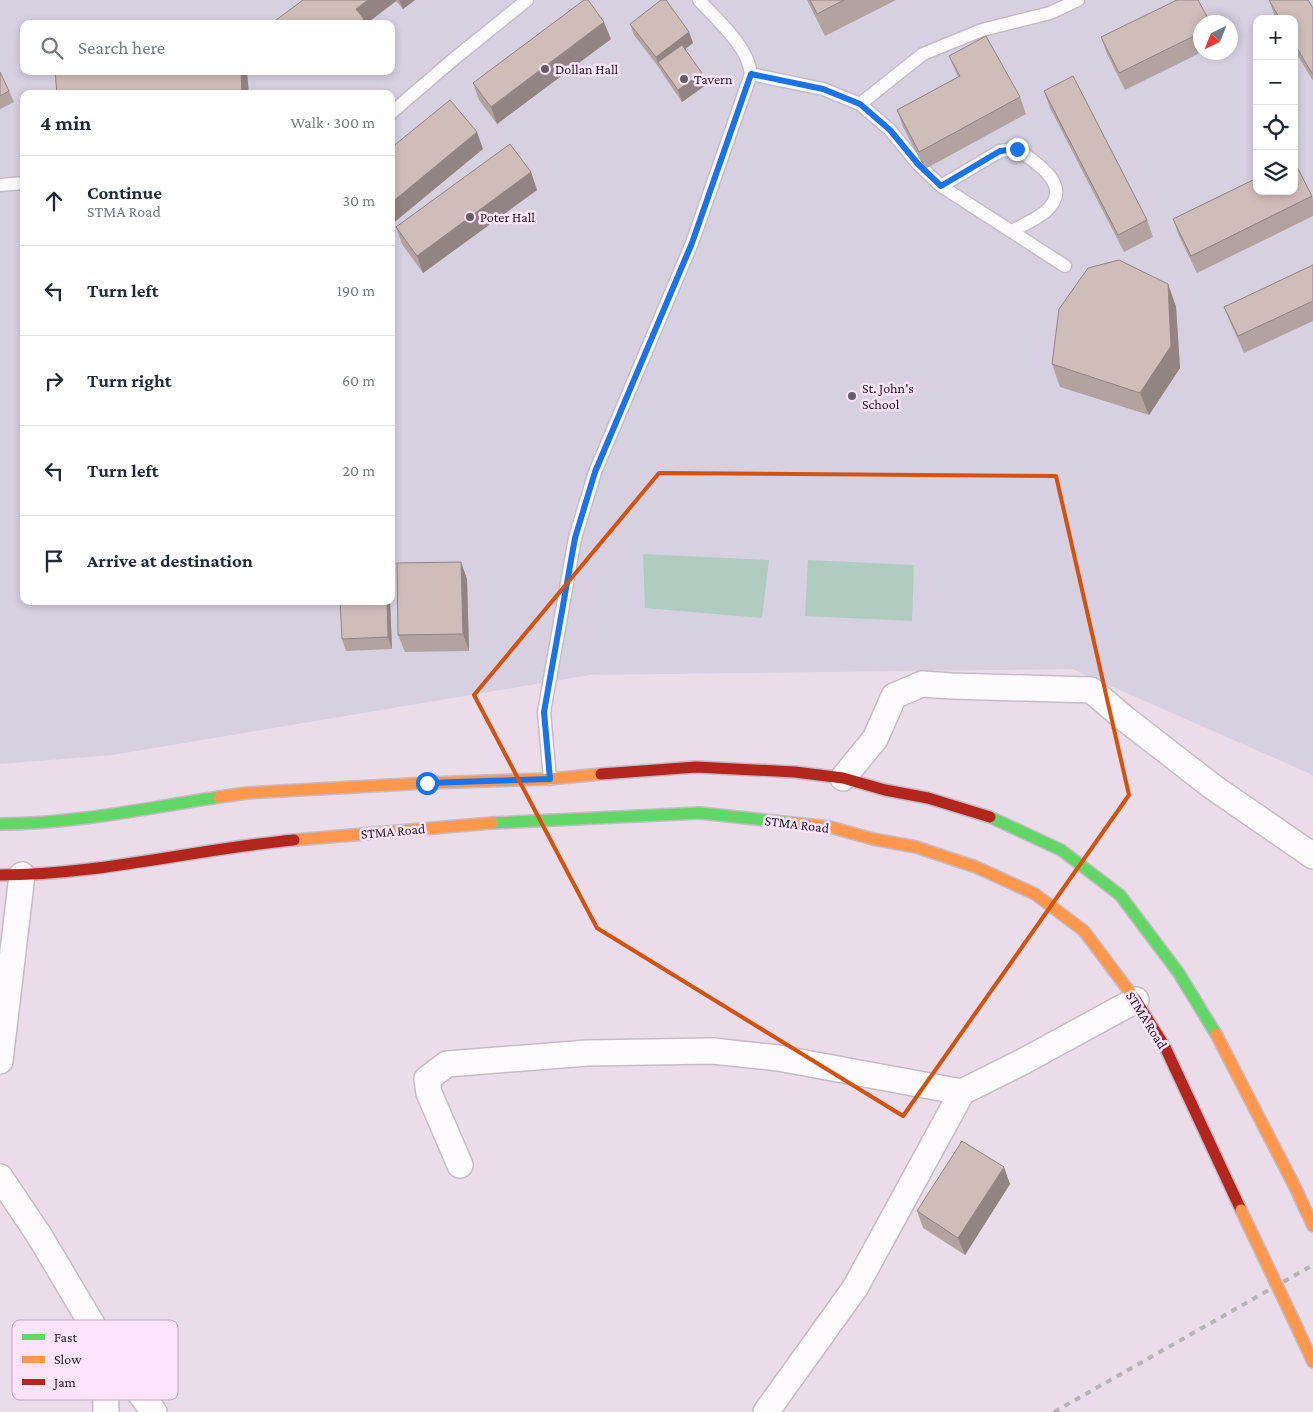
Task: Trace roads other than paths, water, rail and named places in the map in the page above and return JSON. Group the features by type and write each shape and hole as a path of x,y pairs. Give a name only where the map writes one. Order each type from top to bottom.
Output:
{"main road":[{"path":"0,824 72,819 246,793 427,783 550,779 615,772 696,767 795,772 843,778 885,790 928,798 995,819 1061,850 1120,895 1178,972 1210,1023 1295,1187 1313,1226"},
{"name":"STMA Road","path":"11,875 79,870 253,844 438,827 556,819 700,813 830,827 873,839 916,847 976,867 1035,894 1084,931 1136,1000 1165,1047 1313,1362"}],"street":[{"path":"843,778 875,739 894,696 922,684 1091,690 1213,787 1313,856"},
{"path":"0,1061 11,875"},
{"path":"766,1412 855,1288 962,1092 1024,1061 1136,1000"},
{"path":"460,1165 429,1093 426,1079 447,1064 587,1053 713,1051 778,1058 962,1092"},
{"path":"0,1177 39,1235 90,1320"},
{"path":"145,1400 154,1412"}],"lane":[{"path":"395,110 455,58 527,0"},
{"path":"550,779 544,712 575,538 595,472 692,243 751,74 750,65 745,53 699,0"},
{"path":"860,104 923,54 982,30 1050,13 1078,0"},
{"path":"751,74 823,89 860,104 890,130 918,164 941,186 1065,266"},
{"path":"941,186 1000,151 1017,149 1035,162 1056,185 1056,198 1046,211 1012,231"},
{"path":"0,185 20,183"}],"railway":[{"path":"1054,1412 1313,1265"}],"place":[{"name":"Dollan Hall","path":"545,69"},
{"name":"Tavern","path":"684,79"},
{"name":"Poter Hall","path":"470,217"},
{"name":"St. John's School","path":"852,396"}]}
